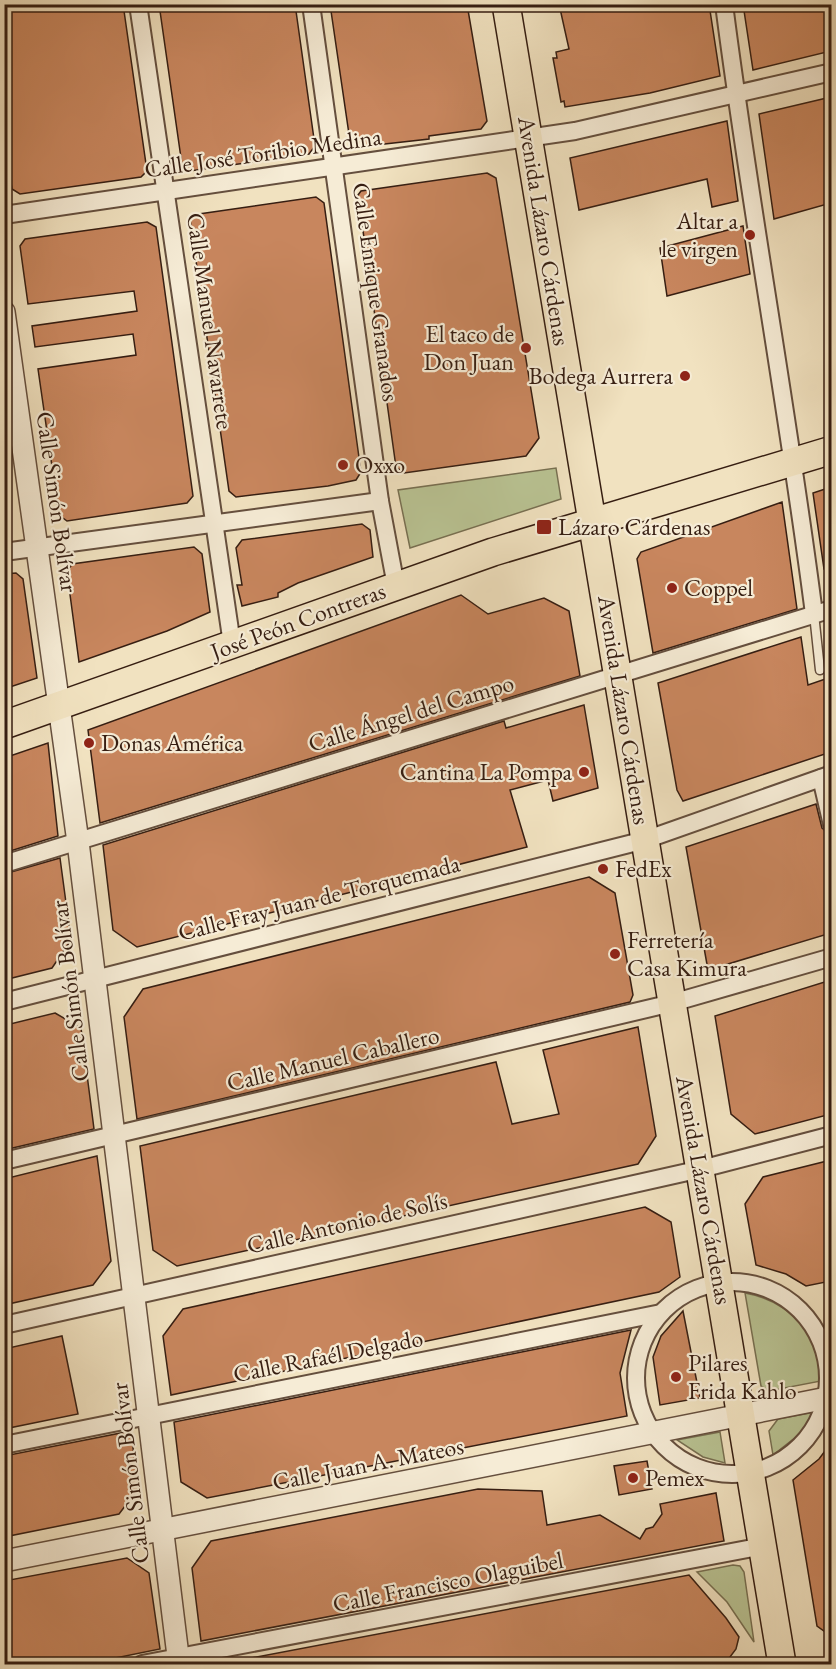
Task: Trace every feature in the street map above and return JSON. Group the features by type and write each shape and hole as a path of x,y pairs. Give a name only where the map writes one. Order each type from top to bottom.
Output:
{"main road":[{"name":"Avenida Lázaro Cárdenas","path":"506,4 782,1665"},
{"name":"José Peón Contreras","path":"4,725 493,552 593,524 831,450"}],"street":[{"name":"Calle Manuel Navarrete","path":"138,4 232,644"},
{"name":"Calle Enrique Granados","path":"311,4 380,501 396,586"},
{"path":"724,4 735,94 795,462 814,614"},
{"name":"Calle José Toribio Medina","path":"4,215 575,131 831,72"},
{"name":"Calle Simón Bolívar","path":"4,312 78,842 179,1661"},
{"path":"4,552 380,501"},
{"name":"Calle Ángel del Campo","path":"4,864 831,609"},
{"path":"826,776 831,825"},
{"name":"Calle Fray Juan de Torquemada","path":"4,1002 645,840 826,776"},
{"name":"Calle Manuel Caballero","path":"4,1161 672,1003 831,957"},
{"name":"Calle Antonio de Solís","path":"4,1325 701,1168 831,1135"},
{"path":"719,1282 760,1285 782,1295 801,1310 816,1329 825,1351 829,1374 829,1398 819,1421 806,1441 788,1456 767,1468 751,1472 713,1472 695,1467 679,1458 653,1433 642,1413 637,1393 636,1371 640,1350 648,1330 661,1313 678,1298 698,1288 719,1282"},
{"name":"Calle Rafaél Delgado","path":"4,1446 661,1313"},
{"name":"Calle Juan A. Mateos","path":"4,1561 829,1398"},
{"name":"Calle Francisco Olaguibel","path":"142,1665 179,1661 763,1546"}],"lane":[{"path":"814,614 820,670"}],"green space":[{"name":"Lázaro Cárdenas","path":"556,468 561,499 410,548 398,490"},
{"path":"745,1293 776,1304 800,1323 815,1349 820,1365 821,1381 769,1391 761,1386"},
{"path":"815,1412 801,1433 773,1455 769,1431 778,1419"},
{"path":"720,1432 725,1463 703,1457 677,1440"},
{"path":"733,1565 740,1566 744,1572 754,1642 727,1602 697,1572"}],"building":[{"path":"4,4 123,4 147,171 141,177 20,194 12,189 4,136"},
{"path":"159,4 295,4 315,146 309,154 183,172"},
{"path":"330,4 467,4 487,121 481,129 429,136 429,139 358,147 350,141"},
{"path":"559,4 709,4 720,76 650,93 565,107 564,101 561,102 553,58 557,58 556,52 569,49"},
{"path":"743,4 831,4 831,51 753,70"},
{"path":"831,97 831,203 774,219 759,114"},
{"path":"727,121 738,201 712,207 707,179 579,210 570,158"},
{"path":"487,173 496,178 539,438 526,456 404,473 396,467 358,195 361,191"},
{"path":"316,197 324,203 361,472 356,480 328,486 236,497 229,491 190,219 192,215"},
{"path":"147,222 156,227 193,496 187,503 67,521 59,515 38,369 136,355 133,334 35,347 32,326 137,311 134,291 28,304 20,246 25,239"},
{"path":"743,226 750,274 667,296 660,248"},
{"path":"831,487 831,569 824,569 813,493"},
{"path":"782,502 797,609 653,653 637,559 641,552"},
{"path":"362,524 370,530 373,557 298,583 278,593 278,597 242,606 237,585 242,585 236,548 242,540"},
{"path":"194,547 202,554 210,612 167,631 79,662 67,572 72,564"},
{"path":"16,573 23,579 37,678 4,689 4,574"},
{"path":"461,595 488,614 544,598 569,611 580,676 100,823 88,730"},
{"path":"801,637 808,685 831,677 831,752 683,801 677,790 658,683"},
{"path":"584,705 598,788 553,801 548,780 510,790 527,847 137,947 113,930 103,845 504,721 506,728"},
{"path":"48,743 58,836 4,853 4,758"},
{"path":"816,804 822,828 831,835 831,933 708,970 686,847"},
{"path":"60,858 71,940 52,968 4,980 4,874"},
{"path":"589,877 615,893 633,995 630,1002 137,1119 124,1017 143,989"},
{"path":"831,980 831,1114 755,1134 731,1114 715,1016"},
{"path":"55,1013 81,1028 94,1129 4,1150 4,1045 11,1044 6,1025"},
{"path":"638,1027 656,1136 638,1164 177,1266 153,1250 140,1146 496,1062 512,1124 559,1114 543,1050"},
{"path":"97,1156 111,1261 93,1285 4,1305 4,1179"},
{"path":"831,1160 831,1281 806,1286 786,1274 756,1265 745,1204 763,1177"},
{"path":"645,1207 671,1222 680,1277 659,1292 171,1395 163,1336 183,1309"},
{"name":"Pilares Frida Kahlo","path":"683,1311 700,1398 660,1405 653,1357 661,1336"},
{"path":"631,1330 620,1373 627,1416 207,1498 181,1482 174,1422"},
{"path":"62,1336 78,1414 4,1429 4,1349"},
{"path":"131,1431 138,1489 119,1514 4,1537 4,1456"},
{"path":"831,1443 831,1636 817,1626 793,1480 819,1459"},
{"name":"Pemex","path":"647,1461 652,1489 619,1495 614,1466"},
{"path":"478,1489 542,1491 547,1525 600,1515 640,1539 646,1529 653,1527 662,1514 660,1504 716,1493 724,1541 201,1641 192,1568 211,1541"},
{"path":"127,1558 149,1573 160,1649 81,1665 4,1665 4,1581"},
{"path":"689,1575 726,1618 739,1637 736,1649 724,1665 247,1665 246,1659"}],"place":[{"name":"Altar a le virgen","path":"750,235"},
{"name":"El taco de Don Juan","path":"526,348"},
{"name":"Bodega Aurrera","path":"685,376"},
{"name":"Oxxo","path":"343,465"},
{"name":"Lázaro Cárdenas","path":"544,527"},
{"name":"Coppel","path":"672,588"},
{"name":"Donas América","path":"89,743"},
{"name":"Cantina La Pompa","path":"584,772"},
{"name":"FedEx","path":"603,869"},
{"name":"Ferretería Casa Kimura","path":"615,954"},
{"name":"Pilares Frida Kahlo","path":"676,1377"},
{"name":"Pemex","path":"633,1478"}]}
